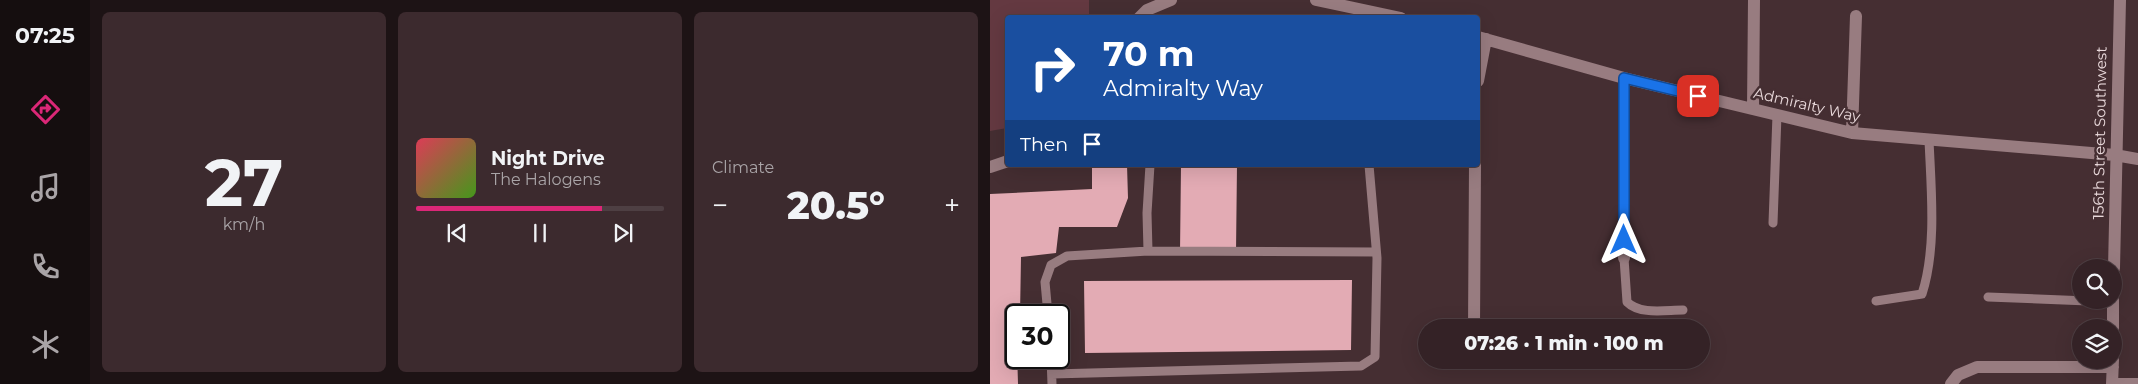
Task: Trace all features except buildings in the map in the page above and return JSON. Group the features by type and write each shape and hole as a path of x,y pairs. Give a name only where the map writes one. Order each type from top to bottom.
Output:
{"street":[{"path":"1146,15 1171,0"},
{"path":"1316,0 1390,15"},
{"path":"1387,0 1394,15"},
{"path":"1753,109 1754,0"},
{"name":"156th Street Southwest","path":"2114,259 2120,0"},
{"path":"1852,133 1856,16"},
{"path":"1480,60 1482,38"},
{"name":"Admiralty Way","path":"1482,38 1624,78 1852,133 2115,155 2138,159"},
{"path":"1624,78 1624,258"},
{"path":"990,167 1005,163"},
{"path":"1474,319 1475,167"},
{"path":"1951,384 1958,375 1977,367 2072,365"},
{"path":"2113,369 2112,384 2138,384"}],"lane":[{"path":"1773,223 1777,115"},
{"path":"1876,301 1922,294 1927,277 1930,250 1930,140"},
{"path":"1148,251 1147,212 1150,167"},
{"path":"1052,374 1362,366 1374,357 1376,252 1369,167"},
{"path":"1047,304 1045,282 1052,265 1067,256 1148,251 1376,252"},
{"path":"1624,258 1627,302 1632,307 1640,310 1683,310"},
{"path":"1988,297 2072,300"},
{"path":"1052,369 1052,384"}],"shaded area":[{"path":"990,0 1089,0 1089,15 1005,15 1005,128 990,131"}],"route":[{"path":"1624,240 1624,78 1698,96"}]}
